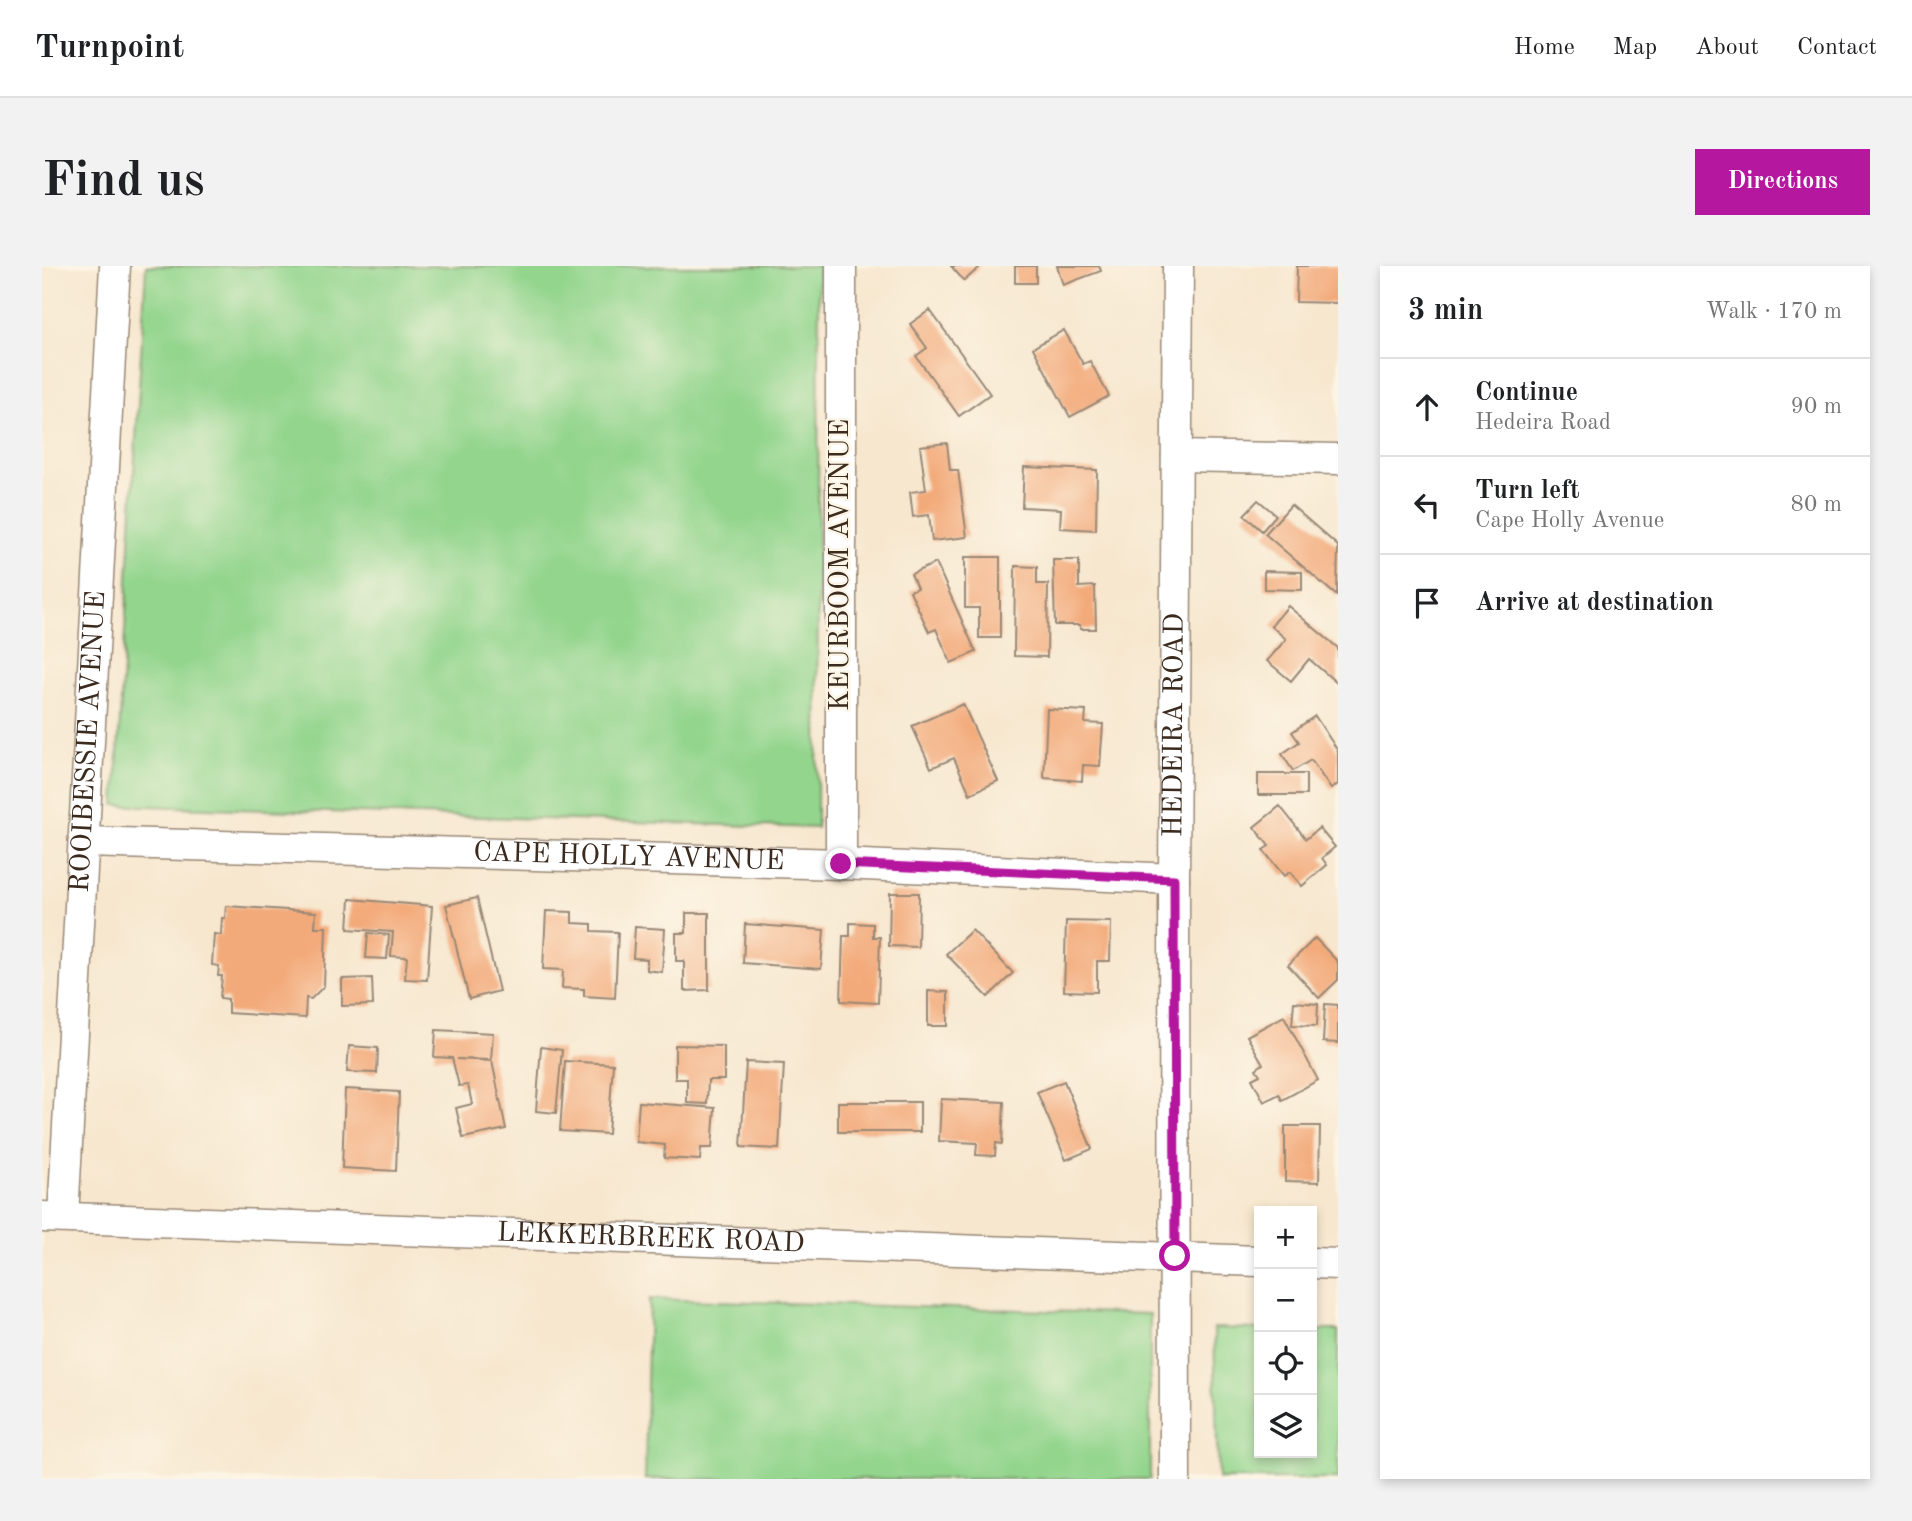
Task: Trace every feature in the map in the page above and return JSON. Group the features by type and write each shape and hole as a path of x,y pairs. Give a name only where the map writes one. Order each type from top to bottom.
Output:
{"street":[{"name":"ROOIBESSIE AVENUE","path":"53,1217 85,842 115,266"},
{"name":"KEURBOOM AVENUE","path":"841,266 841,864"},
{"name":"HEDEIRA ROAD","path":"1175,1479 1174,879 1178,266"},
{"path":"1177,456 1338,459"},
{"name":"CAPE HOLLY AVENUE","path":"85,842 841,864 1174,879"},
{"name":"LEKKERBREEK ROAD","path":"53,1217 1254,1261"},
{"path":"1317,1263 1338,1264"}],"green space":[{"path":"146,266 819,266 817,828 115,805"},
{"path":"649,1299 1150,1314 1150,1479 645,1479"},
{"path":"1214,1328 1254,1329 1254,1458 1317,1458 1317,1330 1338,1330 1338,1479 1218,1479"}],"building":[{"path":"951,266 981,266 964,281"},
{"path":"1015,266 1036,266 1036,283 1015,283"},
{"path":"1057,266 1099,266 1101,271 1063,285"},
{"path":"1297,266 1338,266 1338,303 1296,302"},
{"path":"930,310 990,394 959,416 916,356 927,348 910,324"},
{"path":"1064,330 1083,364 1090,361 1109,396 1070,417 1033,348"},
{"path":"947,443 950,470 958,470 967,537 932,541 929,515 913,517 910,492 926,490 920,446"},
{"path":"1024,467 1097,470 1096,530 1060,528 1061,509 1022,507"},
{"path":"1258,500 1276,515 1262,531 1244,515"},
{"path":"1291,505 1338,546 1337,596 1265,534"},
{"path":"965,557 1000,557 1000,638 979,638 979,608 965,608"},
{"path":"1053,560 1079,560 1079,587 1095,586 1096,629 1080,629 1080,625 1055,625"},
{"path":"936,563 976,652 951,663 936,629 929,632 910,591 917,588 911,574"},
{"path":"1015,566 1037,567 1037,584 1048,584 1047,657 1014,656"},
{"path":"1264,571 1302,572 1302,590 1264,589"},
{"path":"1288,606 1338,648 1338,684 1309,659 1291,681 1267,661 1286,639 1271,626"},
{"path":"963,704 998,781 970,794 954,758 931,768 912,726"},
{"path":"1047,709 1086,711 1085,723 1103,724 1100,766 1083,765 1082,781 1044,778"},
{"path":"1315,716 1338,751 1338,784 1331,789 1311,760 1293,771 1282,754 1299,742 1292,732"},
{"path":"1258,774 1306,774 1306,795 1258,795"},
{"path":"1280,806 1306,839 1319,828 1335,847 1322,858 1327,865 1302,886 1290,872 1284,876 1263,850 1269,846 1254,827"},
{"path":"890,893 919,893 918,947 889,946"},
{"path":"477,898 499,991 469,999 446,905"},
{"path":"350,899 432,906 427,980 405,979 407,957 391,956 393,932 348,929"},
{"path":"226,906 316,912 315,927 326,927 324,986 311,999 306,998 305,1018 228,1013 228,999 220,998 222,976 218,976 219,966 212,965 214,934 221,935"},
{"path":"546,911 572,912 572,923 592,924 592,931 618,932 615,998 584,996 584,989 562,988 563,970 543,969"},
{"path":"686,913 709,913 709,990 684,991 684,961 676,961 676,933 686,933"},
{"path":"1066,921 1111,922 1110,961 1097,961 1097,992 1064,991"},
{"path":"850,923 873,924 873,937 880,937 878,1003 841,1001 843,936 850,936"},
{"path":"745,924 824,930 821,969 743,963"},
{"path":"635,927 665,929 662,972 647,970 647,959 633,958"},
{"path":"972,930 1013,973 988,997 946,954"},
{"path":"368,933 389,935 387,959 366,958"},
{"path":"1315,938 1338,962 1338,980 1319,998 1288,965"},
{"path":"372,978 373,1005 342,1006 342,979"},
{"path":"928,991 948,992 948,1026 928,1026"},
{"path":"1294,1002 1318,1004 1317,1026 1292,1025"},
{"path":"1325,1004 1338,1005 1338,1043 1323,1042"},
{"path":"1284,1016 1318,1080 1282,1100 1279,1094 1264,1102 1252,1079 1260,1075 1256,1069 1263,1064 1247,1036"},
{"path":"436,1030 493,1033 491,1060 457,1059 492,1061 506,1129 463,1138 456,1108 472,1104 468,1085 459,1086 452,1058 434,1057"},
{"path":"675,1045 724,1046 724,1080 708,1080 707,1104 687,1103 687,1079 675,1079"},
{"path":"349,1046 378,1048 377,1073 347,1072"},
{"path":"541,1047 562,1050 556,1113 536,1111"},
{"path":"565,1061 613,1064 608,1134 560,1131"},
{"path":"746,1062 784,1064 779,1149 741,1147"},
{"path":"1064,1081 1092,1149 1066,1160 1037,1092"},
{"path":"345,1089 399,1092 396,1171 342,1168"},
{"path":"941,1099 1004,1102 1002,1144 996,1143 995,1156 976,1155 977,1143 939,1141"},
{"path":"639,1102 715,1108 712,1148 701,1148 700,1160 664,1158 665,1145 636,1142"},
{"path":"838,1102 920,1102 920,1132 838,1132"},
{"path":"1285,1126 1320,1126 1319,1182 1285,1181"}],"route":[{"path":"841,864 1174,879 1175,1256"}]}
